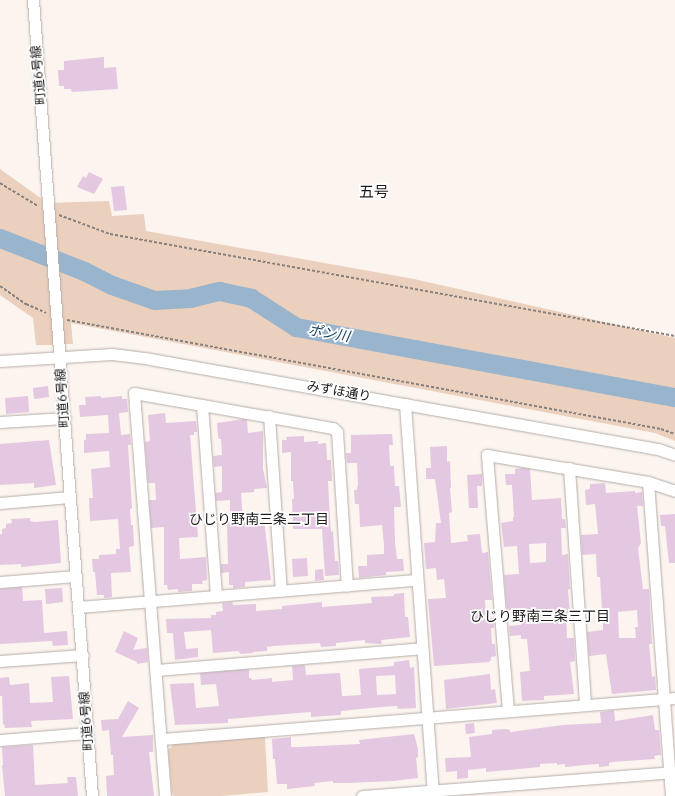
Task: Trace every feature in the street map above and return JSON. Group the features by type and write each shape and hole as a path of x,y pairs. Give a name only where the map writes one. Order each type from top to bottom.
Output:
{"street":[{"name":"町道6号線","path":"32,0 50,215 92,796"},
{"name":"みずほ通り","path":"0,361 60,356 112,354 150,359 658,449 675,455"},
{"path":"165,796 162,739 134,393 333,428 337,432 347,586"},
{"path":"405,404 416,580 432,793"},
{"path":"202,405 216,596"},
{"path":"268,416 281,591"},
{"path":"0,422 65,418"},
{"path":"508,711 487,455 648,482 675,491"},
{"path":"569,468 585,704"},
{"path":"648,482 663,699 672,772 671,796"},
{"path":"0,503 70,497"},
{"path":"0,582 76,576"},
{"path":"78,607 150,600 416,580"},
{"path":"156,670 422,648"},
{"path":"0,661 83,655"},
{"path":"162,739 675,698"},
{"path":"0,740 87,733"},
{"path":"362,796 432,793 672,772"}],"path":[{"path":"0,184 50,215 110,234 675,336"},
{"path":"0,286 26,304 57,314 182,340 661,429 675,434"}],"shaded area":[{"path":"0,169 42,199 56,345 36,345 33,318 0,295"},
{"path":"109,201 112,216 144,214 146,231 414,279 675,338 675,441 655,433 71,323 73,344 59,344 49,203"},
{"path":"265,737 268,792 222,796 174,796 172,793 168,750 174,744"}],"building":[{"path":"104,57 104,68 116,67 118,89 72,92 71,89 64,89 64,86 59,86 58,70 64,70 64,61"},
{"path":"89,172 103,179 94,194 77,187 83,176 86,178"},
{"path":"124,186 127,210 114,211 111,187"},
{"path":"48,386 49,397 34,399 33,388"},
{"path":"28,396 29,412 6,414 5,398"},
{"path":"101,396 101,398 122,396 122,399 127,399 128,412 119,413 121,435 130,434 131,445 128,445 132,508 130,509 131,525 133,525 134,546 129,547 131,572 111,573 112,597 104,598 104,595 97,595 92,559 99,559 99,555 116,554 116,549 120,549 118,519 90,521 89,498 93,498 91,469 110,467 109,451 84,453 84,440 86,440 86,434 109,433 108,415 80,417 79,405 86,405 85,397"},
{"path":"165,413 166,423 196,421 197,432 194,432 194,435 190,435 198,537 179,538 180,559 206,557 207,580 202,581 203,584 192,584 192,591 178,592 178,589 168,590 167,585 164,585 164,527 151,528 149,500 156,500 155,483 148,483 145,442 150,441 148,415"},
{"path":"244,419 247,420 248,433 263,431 263,469 267,488 254,489 254,492 241,493 243,521 264,519 271,580 245,582 245,587 233,588 233,585 229,585 229,572 221,573 221,564 228,564 227,522 230,522 230,500 216,501 215,493 222,492 222,466 214,467 213,456 222,455 221,439 219,439 218,436 217,423"},
{"path":"392,434 393,445 389,445 390,466 394,466 395,486 399,486 401,507 394,507 395,543 397,559 403,559 404,571 386,572 386,575 359,578 358,566 367,566 367,555 384,554 382,525 360,527 359,504 355,504 354,490 357,490 358,484 357,463 347,463 346,453 351,453 351,435"},
{"path":"304,436 304,442 318,441 318,444 326,443 327,460 331,460 332,481 328,481 330,518 331,532 333,531 335,561 338,561 339,575 325,576 322,529 293,529 292,499 294,499 293,481 291,481 291,452 282,453 282,440 287,440 286,437"},
{"path":"49,440 56,485 34,488 34,483 0,485 0,444"},
{"path":"447,446 447,462 450,461 452,512 449,513 451,543 468,541 467,535 480,534 482,553 488,552 492,600 485,600 486,618 493,618 494,628 491,628 492,644 495,644 496,656 491,657 489,662 434,666 428,599 446,598 444,579 437,580 436,568 426,569 424,543 435,542 436,523 441,523 435,479 426,479 426,468 431,468 430,447"},
{"path":"515,469 530,469 532,500 561,498 562,519 565,519 566,528 561,528 562,555 568,554 570,614 566,614 567,638 574,638 575,661 570,662 574,694 544,696 544,700 522,701 520,672 530,671 527,639 521,639 521,635 510,636 509,626 521,625 520,609 507,610 504,575 519,574 517,546 504,547 501,523 513,521 512,485 506,485 505,474 515,474","holes":["546,543 546,562 530,563 529,544"]},
{"path":"482,474 482,486 477,486 478,508 469,508 467,475"},
{"path":"605,483 606,493 642,492 643,506 637,506 641,543 638,548 643,589 649,589 652,644 649,644 652,677 655,676 656,690 612,694 606,654 589,656 587,632 603,630 600,577 597,577 596,554 582,555 581,535 598,534 595,504 586,505 585,490 590,489 590,484","holes":["637,610 638,627 635,627 636,638 619,638 618,612"]},
{"path":"675,514 675,563 669,563 665,526 661,526 660,515"},
{"path":"30,518 30,521 35,522 58,520 61,563 21,567 21,564 0,565 0,534 2,534 2,529 6,528 6,524 12,523 11,519"},
{"path":"307,558 308,576 293,577 292,559"},
{"path":"323,569 324,580 315,581 315,570"},
{"path":"22,587 23,601 42,600 44,633 67,631 68,645 53,646 52,641 0,644 0,589"},
{"path":"62,588 63,602 46,604 45,589"},
{"path":"404,593 405,617 408,617 410,637 381,640 382,644 365,643 365,640 336,643 336,646 321,647 320,643 273,646 267,647 267,651 253,653 241,654 238,651 213,653 211,630 184,632 186,649 198,648 198,657 175,660 173,633 167,633 166,619 211,618 211,615 216,615 216,612 223,611 222,603 232,602 233,605 256,604 256,611 282,609 282,606 322,602 322,607 372,603 371,597 394,596 394,594"},
{"path":"124,631 138,638 133,650 147,648 148,662 137,664 137,662 115,652"},
{"path":"409,660 410,668 414,667 416,708 398,709 397,706 381,707 341,711 341,715 311,717 311,712 228,719 228,723 175,725 170,684 194,683 196,708 219,706 216,684 201,685 200,673 249,669 249,678 252,680 272,678 272,682 293,680 292,666 305,665 306,675 340,673 342,696 345,696 361,695 359,669 394,666 394,662","holes":["395,675 396,694 377,695 376,676"]},
{"path":"490,674 491,690 495,689 497,703 446,709 444,680"},
{"path":"69,676 73,719 31,721 32,727 5,728 3,724 2,696 0,696 0,678 9,677 10,685 29,683 30,703 53,702 51,677"},
{"path":"128,701 139,708 122,737 153,735 153,752 149,752 154,796 107,796 106,776 114,775 113,755 111,755 109,730 102,731 101,720 118,719"},
{"path":"614,710 615,721 653,715 655,730 659,730 661,755 654,756 655,759 612,762 609,763 609,766 599,767 599,764 596,764 565,767 565,764 557,765 557,763 540,764 540,767 486,772 486,768 468,770 468,778 457,779 457,771 446,772 445,758 471,757 469,737 492,734 492,730 506,729 510,730 510,732 563,725 601,723 600,712"},
{"path":"474,723 475,733 466,734 465,724"},
{"path":"414,734 418,749 418,757 416,758 418,778 394,781 347,783 333,783 333,781 314,783 315,786 287,789 287,784 277,784 275,759 273,759 272,739 291,737 291,747 298,747 360,744 359,740"},
{"path":"33,745 35,785 68,783 67,777 76,777 78,796 5,796 2,747"}],"waterway":[{"name":"ポン川","path":"0,238 84,271 112,285 154,300 190,298 219,291 251,298 296,327 675,397"}],"district":[{"name":"五号","path":"374,192"},
{"name":"ひじり野南三条二丁目","path":"259,519"},
{"name":"ひじり野南三条三丁目","path":"540,616"}]}
